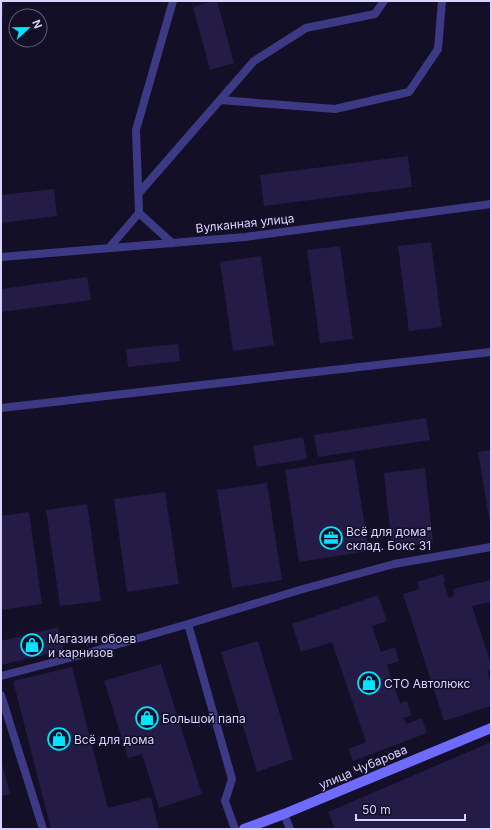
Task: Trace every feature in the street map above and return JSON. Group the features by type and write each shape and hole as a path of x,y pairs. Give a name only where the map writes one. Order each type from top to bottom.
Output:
{"street":[{"name":"улица Чубарова","path":"244,829 284,814 491,728"}],"lane":[{"path":"109,248 139,213 136,130 173,1"},
{"path":"139,193 254,61 306,28 375,14 384,1"},
{"path":"220,100 335,109 409,92 438,49 442,1"},
{"name":"Вулканная улица","path":"1,257 245,237 491,204"},
{"path":"139,213 172,243"},
{"path":"1,408 491,352"},
{"path":"1,676 77,656 303,589 394,564 491,547"},
{"path":"188,624 232,779 225,800 235,829"},
{"path":"1,696 43,829"},
{"path":"284,814 290,829"}],"building":[{"path":"1,1 4,1 2,23 1,23"},
{"path":"217,1 234,63 210,70 193,7"},
{"path":"408,156 412,187 264,206 260,175"},
{"path":"54,189 57,216 1,223 1,195"},
{"path":"431,242 442,327 409,331 398,246"},
{"path":"340,246 353,339 320,343 307,250"},
{"path":"261,256 274,345 233,351 220,262"},
{"path":"87,277 91,300 1,312 1,289"},
{"path":"178,344 180,361 128,367 126,349"},
{"path":"426,418 430,440 318,457 314,435"},
{"path":"303,437 307,459 257,467 253,446"},
{"path":"491,450 491,524 490,524 478,452"},
{"path":"354,459 369,551 299,562 285,470"},
{"path":"425,468 433,543 392,548 384,473"},
{"path":"267,483 282,580 232,588 217,490"},
{"path":"165,492 179,584 127,592 114,499"},
{"path":"87,504 101,601 60,606 46,510"},
{"path":"29,512 42,604 1,610 1,516"},
{"path":"443,574 445,581 443,581 449,598 454,596 453,589 491,580 491,602 472,606 491,664 491,670 487,671 491,683 491,706 444,721 403,594 419,589 417,582"},
{"name":"СТО Автолюкс","path":"378,595 387,621 372,626 381,652 395,647 399,661 387,665 400,703 407,701 412,715 403,718 406,724 422,718 427,733 353,761 348,749 366,742 332,642 301,652 292,624"},
{"name":"Магазин обоев и карнизов","path":"58,627 64,650 1,665 1,641"},
{"path":"258,641 293,759 257,772 221,652"},
{"name":"Большой папа","path":"161,664 202,794 159,808 142,754 128,758 104,681"},
{"name":"Всё для дома","path":"72,667 108,808 151,797 159,829 51,829 13,681"},
{"path":"491,742 491,829 335,829 328,812"},
{"path":"1,760 10,794 1,796"}],"place":[{"name":"Всё для дома\" склад. Бокс 31","path":"331,538"},
{"name":"Магазин обоев и карнизов","path":"32,645"},
{"name":"СТО Автолюкс","path":"369,683"},
{"name":"Большой папа","path":"147,718"},
{"name":"Всё для дома","path":"59,739"}]}
